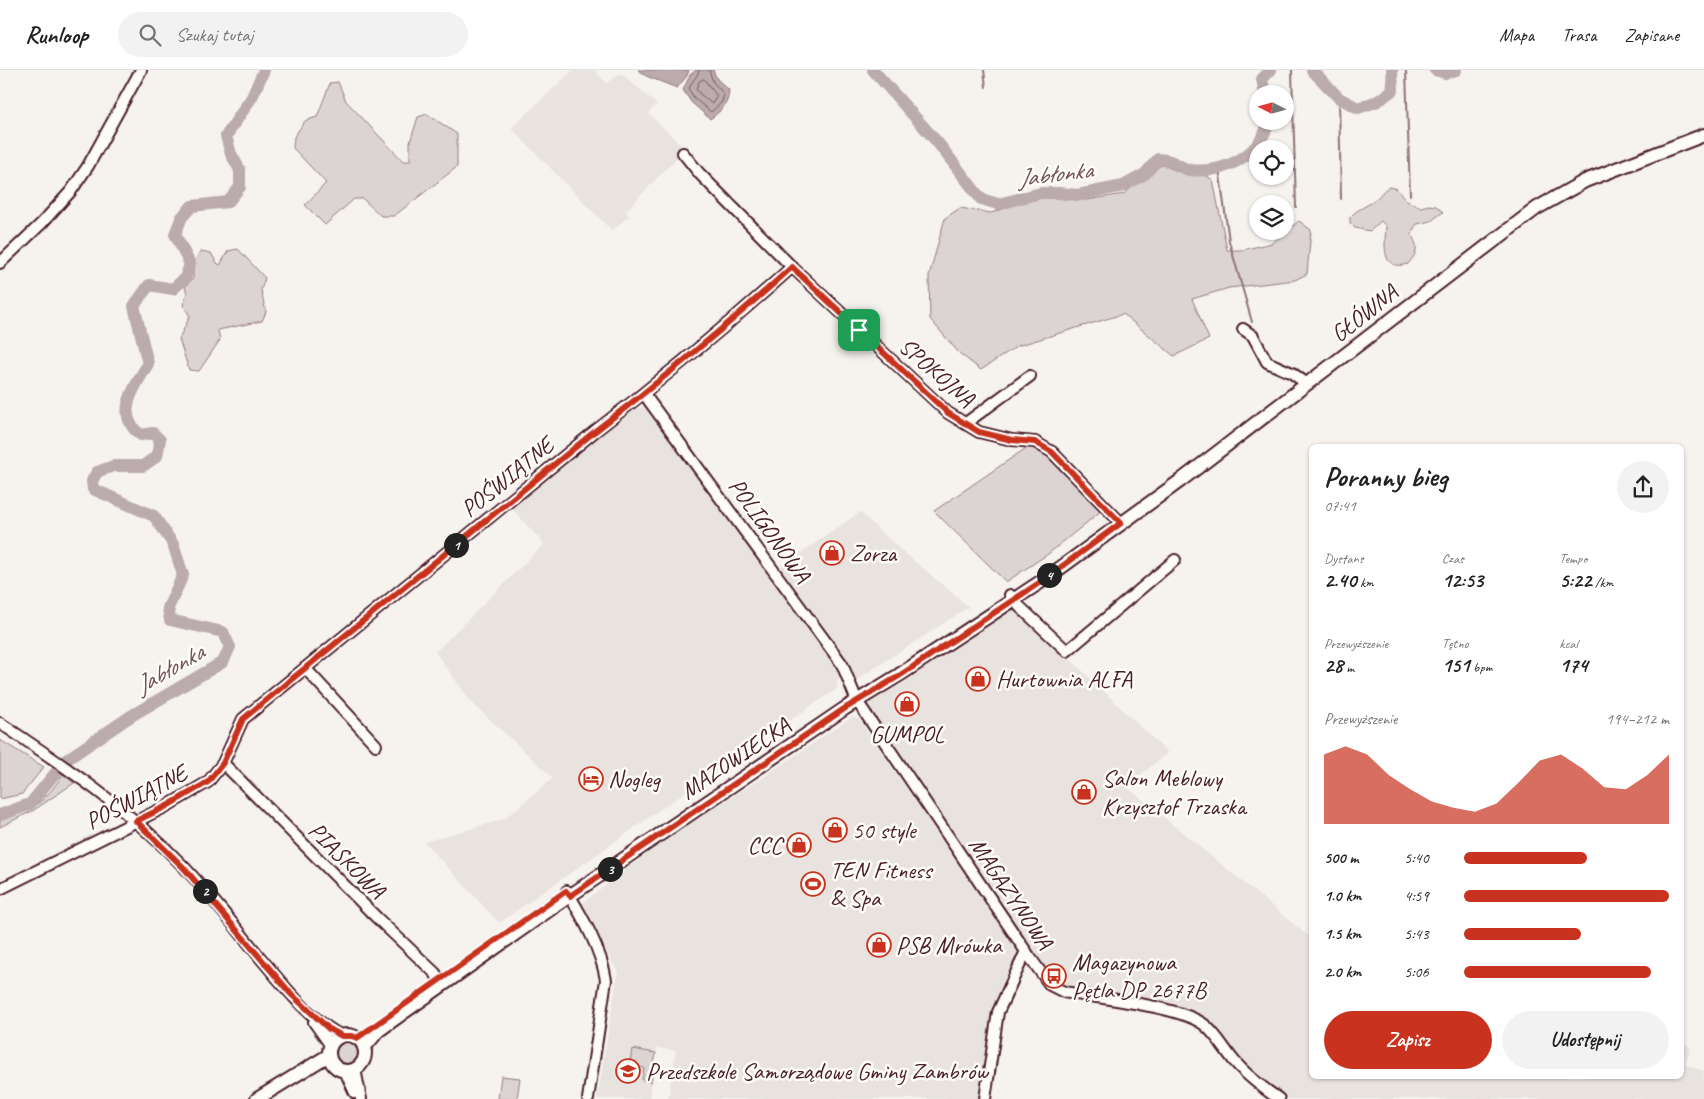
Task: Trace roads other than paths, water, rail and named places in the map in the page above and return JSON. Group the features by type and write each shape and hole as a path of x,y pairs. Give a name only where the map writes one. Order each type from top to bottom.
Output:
{"main road":[{"name":"GŁÓWNA","path":"1012,597 1044,573 1070,559 1180,481 1537,208 1565,191 1604,173 1704,135"},
{"name":"MAZOWIECKA","path":"360,1043 441,982 756,760 1012,597"},
{"path":"267,1099 311,1073 339,1061 363,1062 365,1055 360,1043 352,1036 342,1036 335,1040 339,1061"},
{"path":"257,1099 339,1061"}],"street":[{"path":"0,263 42,224 71,191 88,166 141,70"},
{"name":"SPOKOJNA","path":"683,153 699,173 792,267 948,413 979,432 1012,440 1035,442 1052,452 1121,523"},
{"name":"POŚWIĄTNE","path":"0,889 167,806 208,782 223,763 243,719 594,432 644,394 735,319 792,267"},
{"path":"1243,329 1253,336 1267,362 1292,373 1306,384"},
{"path":"966,423 1030,376"},
{"name":"POLIGONOWA","path":"644,394 836,655 842,664 856,698"},
{"path":"1012,597 1020,607 1067,651 1175,560"},
{"path":"305,668 376,745"},
{"name":"MAGAZYNOWA","path":"856,698 1050,985 1064,992 1173,1011 1204,1024 1218,1037 1234,1061 1254,1082 1279,1099"},
{"path":"0,723 68,768 136,821 184,868 324,1035 354,1087 357,1099"},
{"name":"PIASKOWA","path":"223,763 441,982"},
{"path":"568,894 589,932 600,958 606,980 588,1099"},
{"path":"985,1099 998,1012 1026,951"},
{"path":"291,994 329,1029 342,1036"},
{"path":"339,1061 361,1099"}],"water":[{"path":"638,70 689,70 687,76 677,88 646,76"},
{"path":"696,70 713,70 717,79 729,90 728,99 724,107 710,119 691,102 683,90 690,75"}],"waterway":[{"name":"Jabłonka","path":"0,815 30,804 66,760 131,716 223,662 230,647 223,632 170,620 168,608 183,575 173,544 154,516 93,489 92,481 97,472 113,466 143,466 157,456 160,440 153,433 141,435 128,419 129,400 148,364 134,306 149,285 173,289 185,278 190,264 175,234 182,217 192,206 228,202 240,187 240,170 231,154 226,136 252,97 264,70"},
{"name":"Jabłonka","path":"873,70 938,143 981,199 998,204 1041,193 1078,195 1123,186 1145,174 1158,159 1168,160 1191,170 1216,169 1239,160 1258,144 1265,130"},
{"name":"Jabłonka","path":"879,70 880,78"},
{"path":"984,70 986,87"},
{"name":"Jabłonka","path":"1263,85 1262,79 1271,70"},
{"path":"1292,70 1296,207"},
{"name":"Jabłonka","path":"1312,70 1339,98 1358,108 1378,101 1393,90 1392,70"},
{"path":"1406,70 1410,195"},
{"name":"Jabłonka","path":"1435,70 1445,73 1456,70"},
{"path":"1339,98 1341,199"},
{"path":"1219,168 1229,241 1252,322"}],"place":[{"name":"Zorza","path":"832,553"},
{"name":"Hurtownia ALFA","path":"978,679"},
{"name":"GUMPOL","path":"907,704"},
{"name":"Nogleg","path":"591,779"},
{"name":"Salon Meblowy Krzysztof Trzaska","path":"1084,792"},
{"name":"50 style","path":"835,830"},
{"name":"CCC","path":"799,845"},
{"name":"TEN Fitness & Spa","path":"813,884"},
{"name":"PSB Mrówka","path":"879,945"},
{"name":"Magazynowa Pętla DP 2677B","path":"1054,976"},
{"name":"Przedszkole Samorządowe Gminy Zambrów","path":"628,1071"}]}
